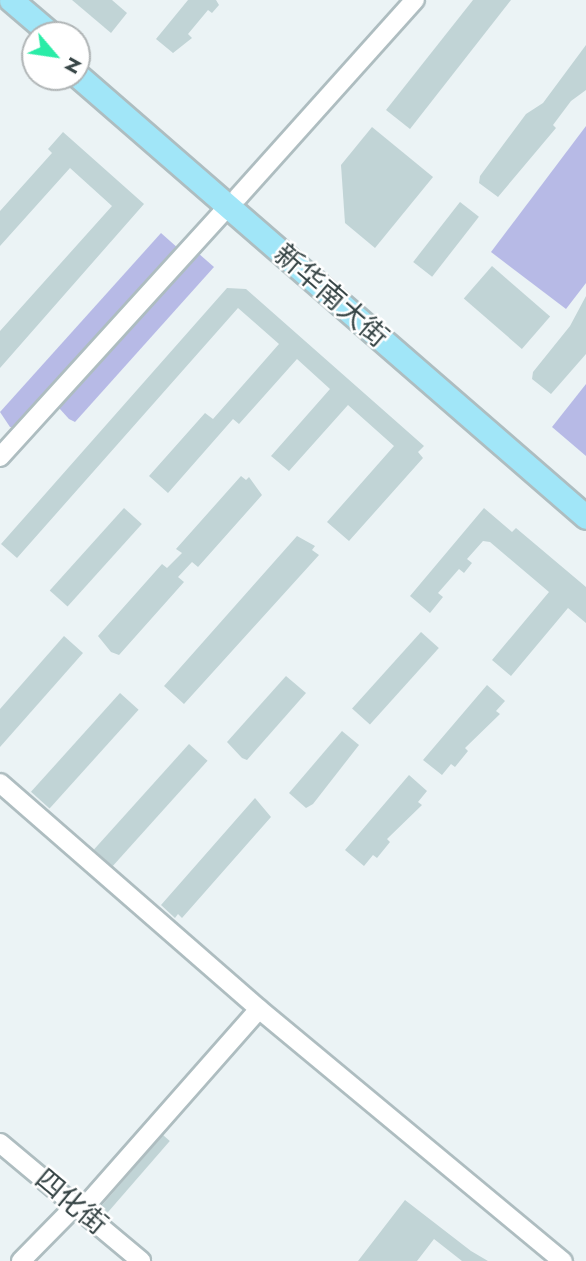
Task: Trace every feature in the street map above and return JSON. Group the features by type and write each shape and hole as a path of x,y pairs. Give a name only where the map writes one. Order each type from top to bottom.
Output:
{"main road":[{"path":"11,0 36,21"},
{"path":"0,8 21,26"},
{"name":"新华南大街","path":"91,70 233,202 586,517"},
{"name":"新华南大街","path":"91,86 233,202 586,499"}],"street":[{"path":"0,457 415,0"},
{"path":"0,783 258,1009 563,1261"},
{"path":"21,1261 78,1208 258,1009"},
{"name":"四化街","path":"0,1143 141,1261"}],"shaded area":[{"path":"586,126 586,283 566,309 491,252"},
{"path":"161,233 179,249 17,428 10,427 0,412"},
{"path":"198,253 214,267 75,422 69,419 59,408"},
{"path":"586,384 586,456 552,427"}],"building":[{"path":"72,0 112,0 127,13 111,33"},
{"path":"188,0 216,0 219,5 212,13 208,10 188,34 192,38 173,53 156,39"},
{"path":"473,0 511,0 410,129 386,110"},
{"path":"586,45 586,90 571,101 553,125 556,128 498,197 479,183 480,176 526,114 543,103"},
{"path":"372,127 433,177 375,248 345,223 341,165"},
{"path":"63,132 144,204 0,368 0,331 112,206 70,168 0,246 0,211 52,153 48,149"},
{"path":"460,202 479,217 432,277 413,262"},
{"path":"492,266 550,317 522,349 464,298"},
{"path":"227,288 246,289 424,446 418,452 423,458 349,541 327,522 394,446 348,405 289,471 271,456 330,389 297,359 239,424 233,419 168,493 149,476 205,413 213,419 279,344 238,308 17,558 1,544"},
{"path":"586,296 586,354 551,394 532,379 533,372 570,326"},
{"path":"241,476 246,480 249,477 262,495 198,567 192,562 178,577 184,582 119,655 111,652 98,636 162,564 167,568 182,553 176,549"},
{"path":"124,508 142,524 68,607 50,590"},
{"path":"484,508 512,532 516,528 586,587 586,623 568,608 511,676 492,660 549,592 490,542 483,541 467,559 472,563 464,573 459,569 438,593 443,597 430,613 410,596"},
{"path":"297,536 315,546 312,550 319,555 184,704 164,686"},
{"path":"421,632 439,648 370,725 352,709"},
{"path":"64,636 83,653 0,747 0,709"},
{"path":"286,676 306,693 247,760 242,758 227,742"},
{"path":"487,685 505,701 496,711 500,714 465,748 468,751 455,767 451,764 442,775 423,760"},
{"path":"120,693 139,710 50,809 31,792"},
{"path":"342,731 359,745 313,804 306,808 289,793"},
{"path":"189,744 208,761 113,866 94,850"},
{"path":"409,775 427,791 418,802 422,805 387,839 390,842 377,858 373,855 364,866 345,850"},
{"path":"255,798 271,817 182,918 178,914 175,918 161,905"},
{"path":"163,1135 170,1141 104,1216 97,1210"},
{"path":"405,1200 488,1261 462,1261 434,1239 417,1261 358,1261"}]}
